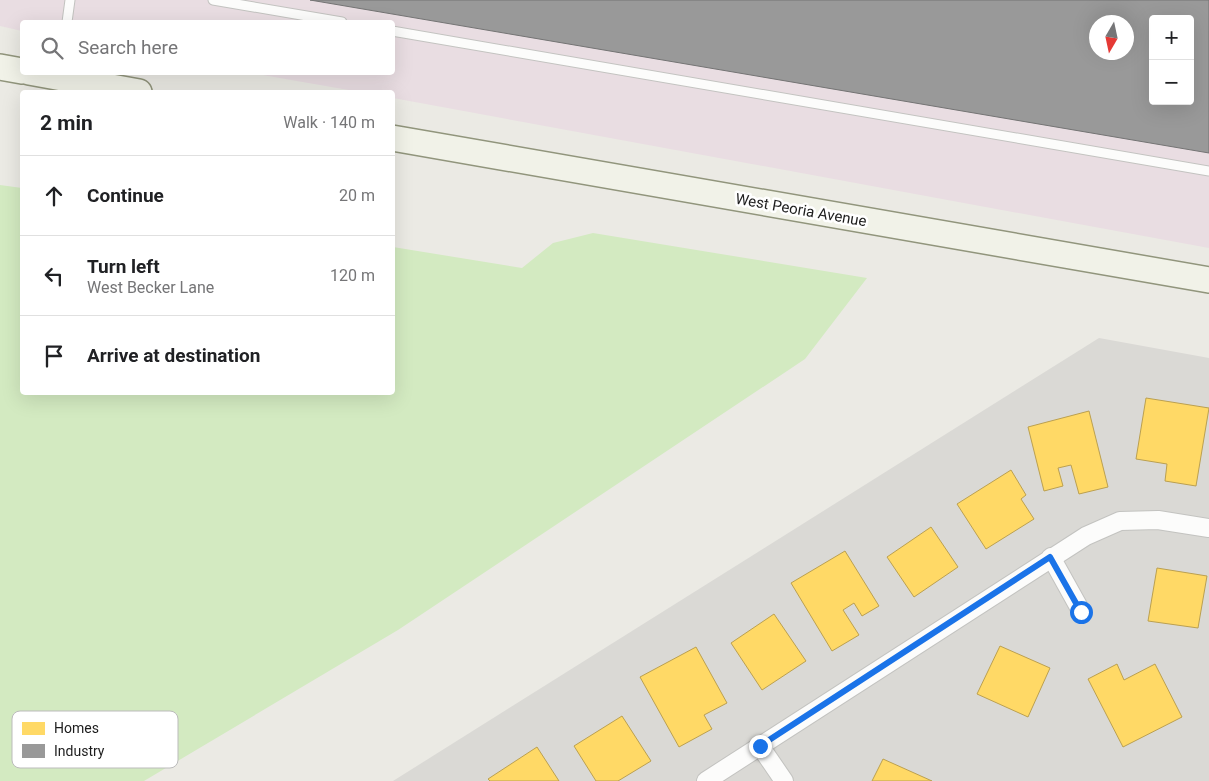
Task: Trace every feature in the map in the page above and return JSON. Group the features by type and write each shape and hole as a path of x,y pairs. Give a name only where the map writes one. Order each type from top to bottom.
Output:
{"main road":[{"path":"0,67 20,71"},
{"path":"56,75 129,90"},
{"name":"West Peoria Avenue","path":"395,139 1209,280"}],"street":[{"path":"706,781 1050,557 1086,536 1120,521 1158,520 1209,528"},
{"path":"1050,557 1081,612"},
{"path":"760,746 784,781"}],"lane":[{"path":"66,20 70,0"},
{"path":"213,0 330,20"},
{"path":"395,32 1209,171"}],"shaded area":[{"path":"0,0 1209,0 1209,248 395,98 395,90 349,90 262,75 395,75 395,20 20,20 20,31 0,26"},
{"path":"1099,338 1209,358 1209,781 393,781"}],"green space":[{"path":"0,185 20,188 20,395 395,395 395,247 522,268 553,243 593,233 867,278 805,359 398,630 178,761 178,711 12,711 12,768 166,768 144,781 0,781"}],"building: Homes":[{"path":"1146,398 1209,408 1196,486 1165,481 1167,464 1136,459"},
{"path":"1089,411 1108,487 1079,494 1071,465 1058,468 1063,486 1044,491 1028,427"},
{"path":"1011,470 1026,495 1021,499 1034,519 986,549 957,504"},
{"path":"931,527 958,567 914,597 887,557"},
{"path":"845,551 879,606 862,616 854,603 843,610 859,635 832,651 791,583"},
{"path":"1157,568 1207,576 1198,628 1148,621"},
{"path":"774,614 806,661 762,690 731,643"},
{"path":"1000,646 1050,668 1028,717 977,694"},
{"path":"696,647 727,703 704,715 712,729 679,747 640,677"},
{"path":"1117,664 1124,680 1155,664 1182,717 1123,747 1088,679"},
{"path":"622,716 651,761 618,781 596,781 574,746"},
{"path":"537,747 559,781 490,781 488,779"},
{"path":"883,759 932,781 872,781"}],"building: Industry":[{"path":"310,0 1209,0 1209,153"}],"route":[{"path":"760,746 1050,557 1081,612"}]}
